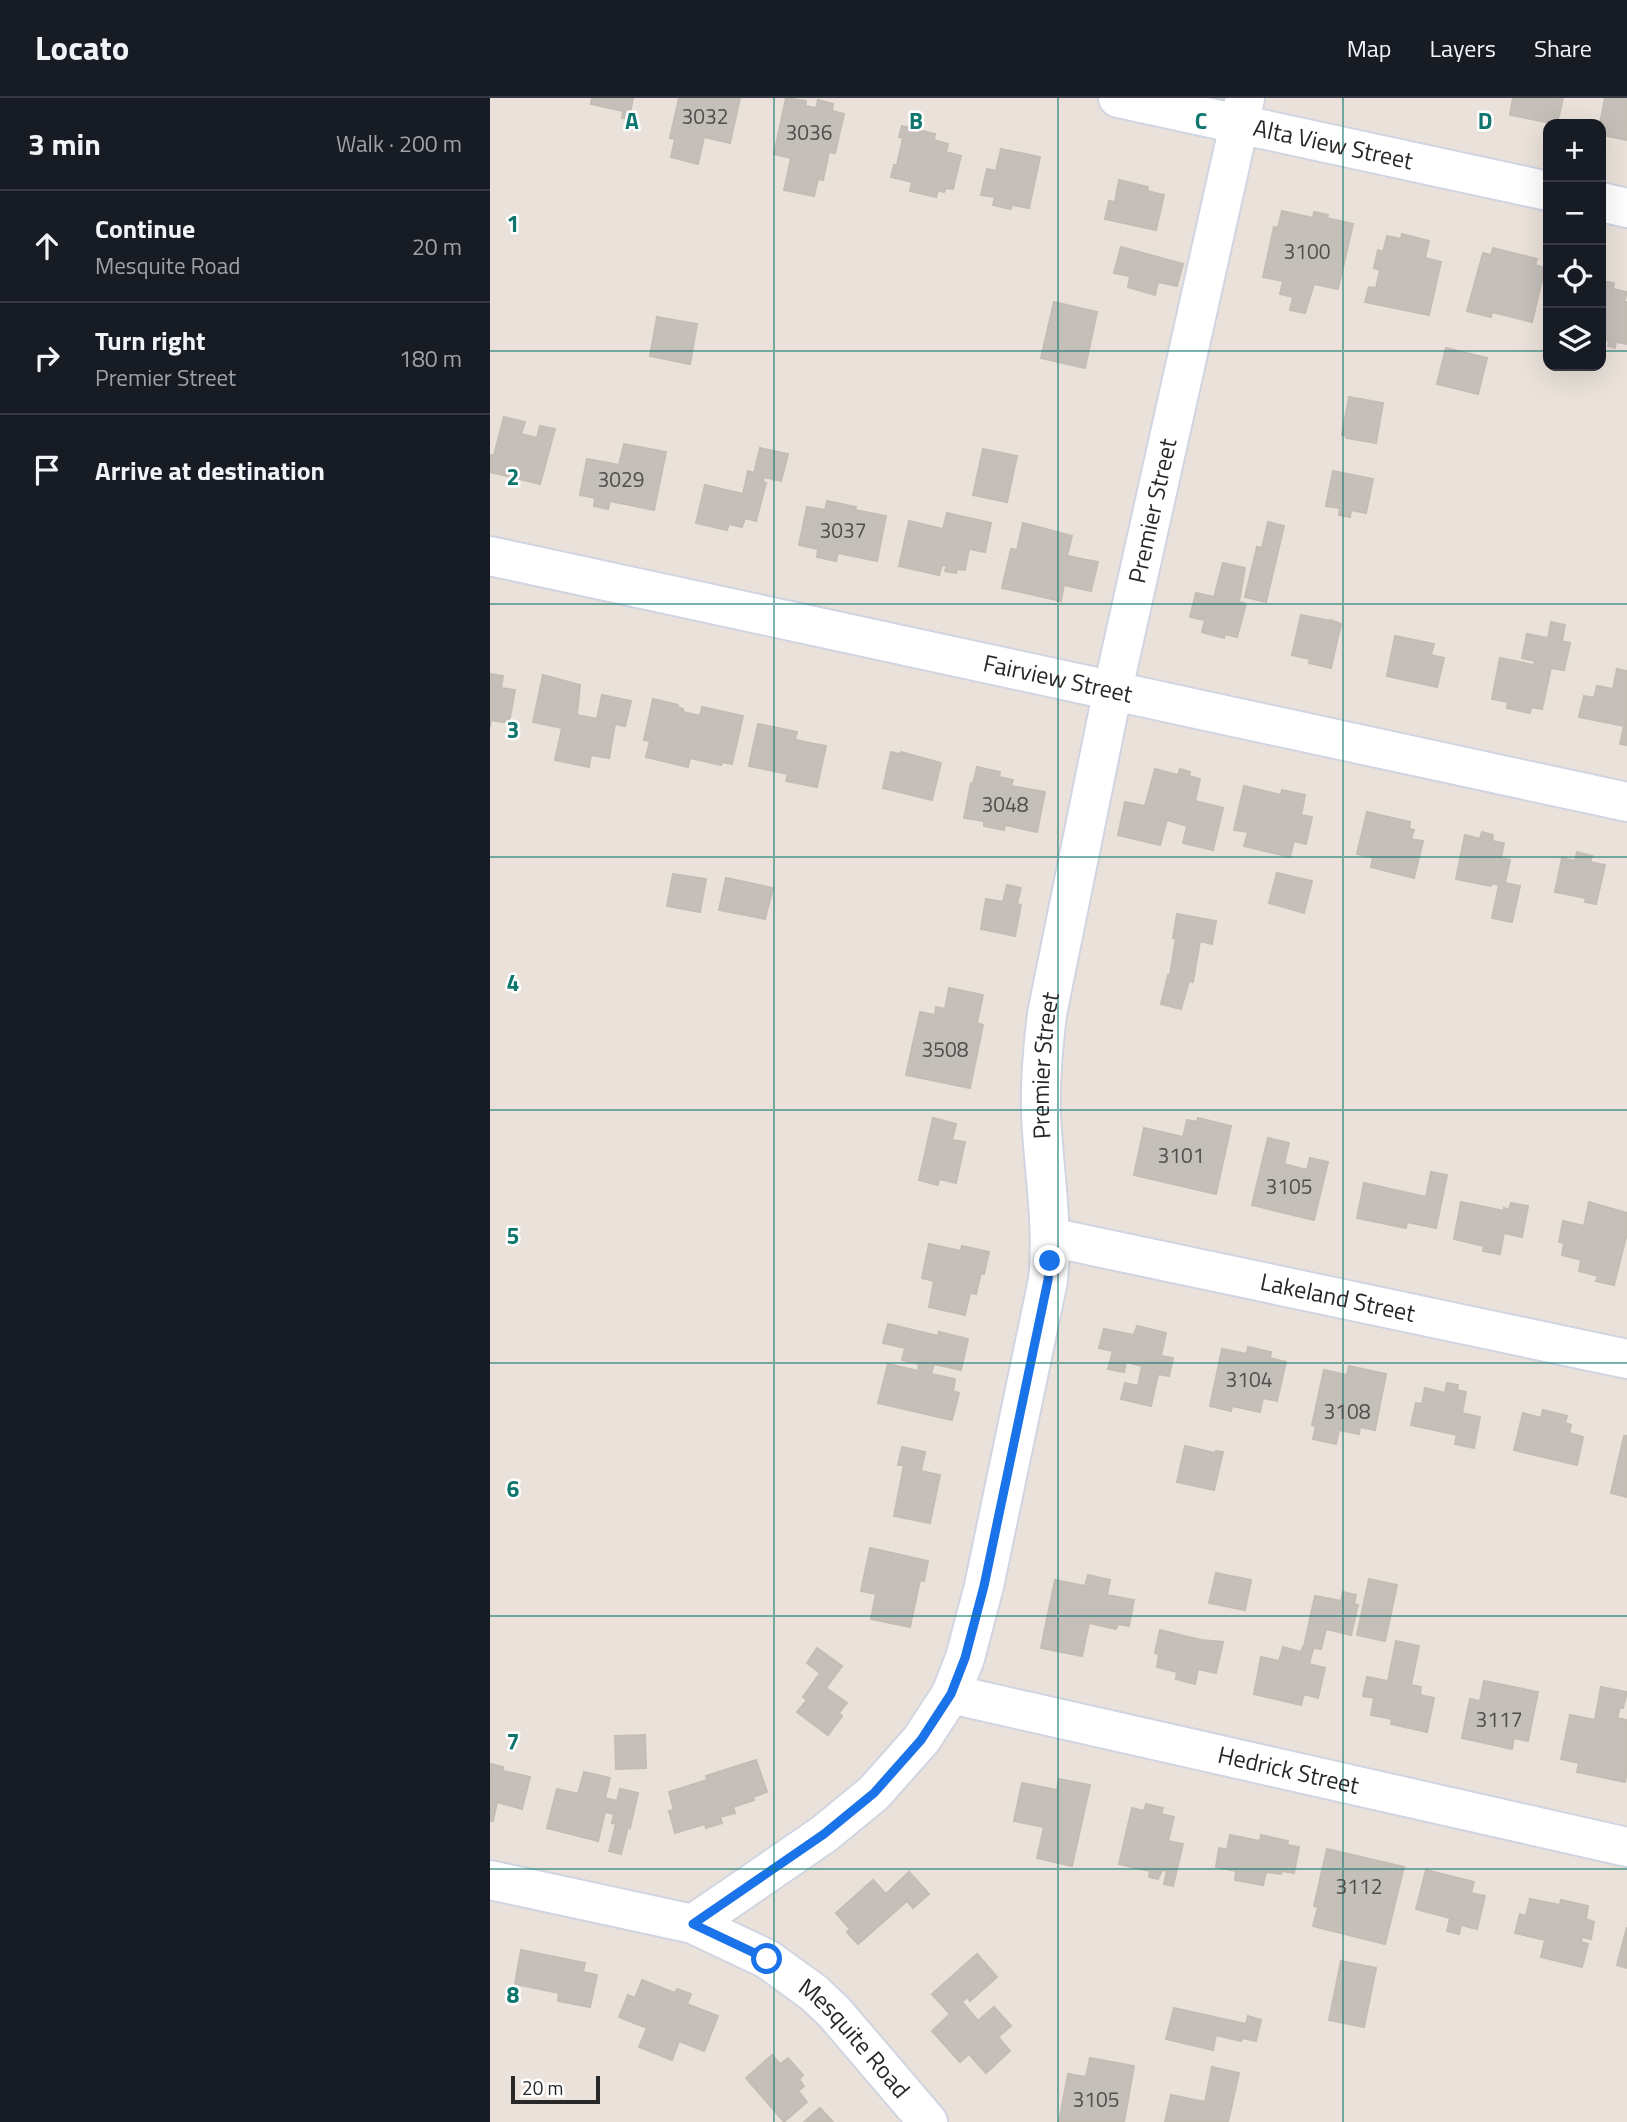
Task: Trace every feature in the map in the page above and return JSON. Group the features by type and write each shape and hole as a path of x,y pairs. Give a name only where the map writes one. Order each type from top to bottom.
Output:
{"street":[{"name":"Alta View Street","path":"1118,98 1242,111 1543,190"},
{"name":"Premier Street","path":"693,1924 824,1834 874,1793 921,1740 951,1694 968,1647 984,1586 1048,1280 1049,1237 1041,1113 1041,1066 1047,1014 1113,690 1242,111"},
{"path":"1606,203 1627,208"},
{"name":"Fairview Street","path":"490,556 1627,802"},
{"name":"Lakeland Street","path":"1049,1237 1627,1359"},
{"name":"Hedrick Street","path":"951,1694 1627,1847"},
{"name":"Mesquite Road","path":"490,1880 693,1924 767,1959 814,1993 835,2013 928,2122"}],"building":[{"path":"592,98 633,98 629,119 622,118 623,111 591,104"},
{"path":"679,98 740,98 730,143 704,137 698,164 671,157 675,139 670,138"},
{"path":"786,98 806,101 805,106 816,108 818,100 833,104 832,111 844,114 835,153 829,152 823,180 818,179 814,196 784,190 791,158 774,154"},
{"path":"1513,98 1563,98 1558,119 1543,119 1543,121 1510,115"},
{"path":"1605,98 1627,98 1627,140 1606,136 1606,119 1601,119"},
{"path":"902,126 935,134 934,140 948,144 946,152 961,156 953,189 946,188 944,192 938,190 936,197 910,191 912,182 891,177 894,165 897,165 903,138 899,137"},
{"path":"1001,149 1040,157 1029,208 1012,205 1011,209 993,205 995,197 981,195 987,169 996,171"},
{"path":"1119,180 1148,187 1147,191 1164,195 1156,230 1105,219 1109,201 1115,202"},
{"path":"1282,211 1313,218 1314,212 1353,224 1338,289 1314,284 1305,313 1290,310 1293,297 1280,294 1283,281 1263,277 1274,227 1278,228"},
{"path":"1402,234 1429,241 1425,258 1441,262 1429,315 1365,302 1369,287 1376,288 1380,270 1374,268 1378,250 1383,252 1387,236 1401,239"},
{"path":"1121,247 1183,264 1177,286 1158,282 1155,295 1128,287 1130,276 1114,273"},
{"path":"1493,248 1537,259 1535,265 1543,267 1532,322 1492,312 1491,317 1467,311 1483,253 1491,255"},
{"path":"1606,282 1614,283 1613,289 1627,292 1624,302 1627,302 1627,344 1616,342 1615,348 1608,346 1609,341 1606,340"},
{"path":"1054,302 1097,312 1085,368 1041,358"},
{"path":"657,317 697,324 690,364 650,356"},
{"path":"1446,348 1487,358 1478,394 1437,384"},
{"path":"1349,397 1383,403 1376,443 1342,435"},
{"path":"504,417 525,422 521,434 537,438 540,426 555,429 540,484 490,472 491,455 494,455"},
{"path":"624,444 666,452 654,510 610,501 608,509 594,506 595,498 580,495 587,459 619,465"},
{"path":"760,448 788,454 781,481 764,477 763,483 766,483 756,521 745,518 742,527 729,524 727,530 696,523 705,485 743,494 748,471 754,473"},
{"path":"983,449 1017,456 1007,502 973,495"},
{"path":"1333,471 1373,479 1366,513 1351,510 1350,517 1339,515 1340,508 1326,506"},
{"path":"827,501 886,516 877,561 838,553 836,561 817,557 818,549 799,545 807,507 825,510"},
{"path":"947,513 991,523 985,552 969,549 965,570 957,569 956,573 945,571 947,566 942,565 939,575 899,566 909,521 943,529"},
{"path":"1268,522 1284,526 1266,602 1245,597 1257,547 1262,548"},
{"path":"1023,523 1072,536 1067,556 1098,562 1091,591 1064,585 1061,601 1002,588 1011,549 1017,550"},
{"path":"1223,563 1245,568 1239,602 1246,604 1237,637 1225,634 1224,638 1202,632 1205,620 1190,617 1196,593 1214,597"},
{"path":"1301,615 1341,624 1331,668 1309,663 1310,659 1292,655"},
{"path":"1551,622 1565,625 1562,641 1570,643 1564,670 1551,668 1542,709 1531,707 1530,713 1507,708 1508,702 1492,699 1500,658 1534,665 1535,661 1522,658 1527,634 1548,638"},
{"path":"1395,636 1434,644 1431,655 1444,658 1437,687 1387,676"},
{"path":"1617,669 1627,671 1627,745 1620,744 1624,726 1579,717 1584,696 1594,698 1597,686 1613,689"},
{"path":"490,674 503,676 501,688 515,690 509,723 491,720 490,727"},
{"path":"543,675 580,685 577,715 597,719 602,695 631,701 625,726 615,724 609,758 591,755 589,767 555,760 562,728 533,722"},
{"path":"653,699 678,705 683,712 700,716 702,707 743,716 732,764 722,762 721,765 690,758 688,767 646,757 650,741 644,740"},
{"path":"758,724 797,732 795,740 826,746 817,787 786,781 788,774 749,766"},
{"path":"891,752 901,752 941,763 932,800 883,788"},
{"path":"977,767 1000,772 999,777 1013,780 1011,786 1045,792 1037,832 1005,825 1004,830 984,826 984,821 964,818"},
{"path":"1155,769 1178,775 1180,769 1190,772 1189,776 1200,779 1195,801 1223,808 1213,850 1183,843 1187,826 1167,820 1160,845 1118,835 1125,802 1145,806"},
{"path":"1244,786 1281,795 1282,790 1305,795 1301,815 1312,817 1306,844 1294,841 1290,857 1244,846 1248,832 1234,830"},
{"path":"1367,812 1410,822 1409,829 1414,830 1411,839 1423,841 1414,878 1371,867 1373,857 1357,854"},
{"path":"1482,832 1493,835 1492,841 1504,843 1501,858 1510,860 1505,883 1520,886 1512,922 1492,918 1499,885 1456,879 1465,835 1480,839"},
{"path":"1577,852 1592,856 1590,862 1605,865 1596,904 1585,902 1586,898 1555,892 1562,858 1575,861"},
{"path":"1277,873 1312,881 1304,913 1269,903"},
{"path":"673,874 706,879 700,912 667,906"},
{"path":"726,878 773,888 765,919 719,910"},
{"path":"1007,885 1021,888 1017,904 1021,905 1015,936 981,929 986,899 1003,902"},
{"path":"1177,914 1216,921 1212,944 1200,941 1193,982 1189,981 1181,1009 1161,1004 1170,975"},
{"path":"949,988 983,995 977,1023 983,1025 970,1088 906,1075 920,1012 935,1015 936,1007 945,1009"},
{"path":"933,1118 956,1124 952,1140 965,1142 956,1183 939,1179 938,1185 919,1180"},
{"path":"1198,1118 1231,1126 1216,1194 1134,1175 1144,1128 1183,1137 1187,1120 1197,1122"},
{"path":"1268,1138 1289,1143 1284,1164 1307,1170 1310,1158 1328,1162 1314,1220 1252,1205"},
{"path":"1431,1172 1447,1175 1436,1228 1407,1222 1406,1228 1357,1218 1364,1183 1426,1197"},
{"path":"1461,1202 1504,1211 1504,1208 1509,1210 1511,1203 1528,1206 1522,1237 1504,1233 1500,1254 1483,1251 1484,1246 1454,1239"},
{"path":"1589,1202 1627,1213 1627,1233 1614,1285 1596,1281 1598,1276 1579,1271 1581,1260 1562,1255 1564,1243 1559,1242 1563,1221 1584,1226"},
{"path":"929,1244 961,1251 962,1246 989,1252 976,1294 970,1293 965,1315 929,1307 934,1281 922,1278"},
{"path":"888,1324 938,1336 939,1332 968,1339 961,1370 934,1364 931,1374 955,1379 953,1391 959,1393 952,1420 878,1403 888,1364 918,1371 919,1364 902,1360 905,1348 883,1343"},
{"path":"1137,1326 1166,1333 1161,1356 1173,1358 1169,1376 1158,1374 1151,1406 1121,1399 1125,1383 1138,1386 1142,1366 1126,1362 1124,1372 1108,1369 1113,1351 1099,1348 1104,1329 1134,1335"},
{"path":"1248,1347 1271,1352 1270,1358 1286,1362 1277,1401 1263,1398 1260,1412 1232,1406 1231,1411 1210,1406 1222,1349 1247,1354"},
{"path":"1349,1366 1386,1374 1375,1430 1360,1427 1359,1434 1339,1430 1336,1444 1313,1439 1316,1426 1312,1425 1324,1370 1347,1375"},
{"path":"1447,1383 1458,1385 1457,1390 1466,1392 1462,1413 1480,1417 1474,1448 1455,1444 1457,1435 1411,1425 1416,1403 1422,1404 1425,1388 1445,1393"},
{"path":"1543,1410 1567,1416 1565,1423 1571,1425 1569,1433 1583,1437 1577,1465 1514,1450 1523,1413 1541,1418"},
{"path":"1624,1436 1627,1436 1627,1497 1611,1493"},
{"path":"1185,1446 1215,1453 1223,1452 1214,1490 1177,1482"},
{"path":"902,1447 925,1452 921,1471 940,1475 930,1523 894,1516 904,1465 898,1465"},
{"path":"870,1548 928,1561 924,1581 920,1580 910,1627 871,1619 876,1594 861,1591"},
{"path":"1216,1573 1251,1580 1245,1610 1209,1603"},
{"path":"1088,1575 1110,1580 1107,1595 1134,1600 1129,1626 1118,1624 1116,1629 1089,1623 1082,1656 1041,1648 1055,1580 1085,1586"},
{"path":"1369,1579 1397,1585 1385,1641 1357,1635"},
{"path":"1343,1592 1356,1595 1354,1604 1358,1605 1351,1635 1326,1629 1321,1649 1304,1646 1315,1596 1341,1601"},
{"path":"1160,1630 1201,1640 1223,1642 1216,1673 1198,1669 1195,1684 1176,1679 1177,1672 1157,1667 1159,1654 1155,1653"},
{"path":"1396,1641 1419,1646 1411,1685 1421,1687 1420,1695 1434,1698 1427,1732 1391,1724 1392,1719 1371,1715 1374,1698 1363,1696 1367,1677 1388,1681"},
{"path":"1283,1647 1301,1652 1303,1647 1313,1649 1309,1664 1325,1668 1318,1698 1304,1694 1301,1705 1254,1694 1261,1657 1279,1661"},
{"path":"817,1648 842,1666 826,1688 847,1703 839,1713 842,1716 828,1735 797,1712 807,1700 803,1697 820,1673 807,1663"},
{"path":"1484,1681 1538,1692 1528,1741 1514,1738 1512,1749 1462,1738 1470,1699 1480,1701"},
{"path":"1601,1687 1627,1692 1617,1718 1627,1720 1625,1782 1577,1772 1579,1763 1561,1759 1570,1715 1595,1720"},
{"path":"645,1735 646,1768 616,1769 615,1736"},
{"path":"756,1760 767,1792 733,1807 735,1813 720,1817 722,1823 706,1828 705,1824 675,1833 669,1811 674,1810 669,1792 707,1780 706,1776"},
{"path":"491,1764 503,1767 503,1771 530,1777 522,1809 497,1802 493,1821 490,1821"},
{"path":"584,1772 610,1778 605,1798 617,1801 620,1789 638,1793 621,1854 609,1851 616,1824 612,1823 614,1814 605,1812 598,1841 547,1828 557,1789 578,1794"},
{"path":"1059,1779 1090,1785 1072,1866 1037,1858 1044,1827 1014,1821 1022,1783 1057,1790"},
{"path":"1146,1804 1163,1808 1161,1814 1174,1817 1168,1841 1183,1844 1173,1886 1164,1884 1167,1871 1162,1870 1158,1879 1149,1877 1150,1871 1119,1864 1132,1808 1144,1811"},
{"path":"1230,1835 1260,1841 1261,1835 1288,1841 1287,1845 1299,1847 1294,1873 1266,1872 1263,1885 1235,1880 1236,1871 1216,1867 1219,1848 1227,1850"},
{"path":"1327,1849 1404,1867 1385,1944 1313,1926 1318,1907 1314,1906"},
{"path":"1426,1870 1474,1882 1471,1893 1485,1896 1477,1929 1461,1925 1459,1934 1447,1931 1450,1918 1416,1909"},
{"path":"909,1872 929,1894 913,1908 907,1901 858,1944 847,1932 850,1929 836,1913 873,1880 886,1894"},
{"path":"1530,1899 1560,1905 1561,1900 1588,1906 1586,1919 1594,1922 1591,1939 1582,1937 1581,1942 1588,1944 1582,1967 1541,1957 1545,1940 1515,1933 1520,1914 1526,1916"},
{"path":"1627,1927 1627,1968 1617,1965"},
{"path":"521,1950 585,1963 583,1972 597,1975 590,2007 558,2001 559,1993 515,1984"},
{"path":"977,1954 997,1977 970,2001 967,1997 962,2002 978,2021 994,2007 1011,2026 998,2037 1010,2051 986,2073 969,2054 960,2062 932,2031 950,2014 932,1994"},
{"path":"1341,1961 1376,1968 1364,2027 1329,2020"},
{"path":"642,1980 675,1993 677,1989 691,1994 687,2004 718,2016 704,2051 679,2041 672,2060 639,2047 647,2028 619,2017 628,1995 635,1998"},
{"path":"1174,2008 1246,2024 1248,2016 1261,2020 1256,2041 1242,2038 1241,2041 1216,2035 1213,2050 1166,2039"},
{"path":"772,2055 780,2064 788,2058 803,2075 799,2080 804,2086 798,2091 807,2102 784,2122 746,2078"},
{"path":"1090,2058 1134,2066 1124,2122 1059,2122 1068,2074 1086,2077"},
{"path":"1212,2067 1239,2073 1228,2122 1165,2122 1171,2095 1205,2102"},
{"path":"820,2108 833,2122 804,2122"}],"route":[{"path":"767,1959 693,1924 824,1834 874,1793 921,1740 951,1694 965,1658 984,1586 1050,1261"}]}
